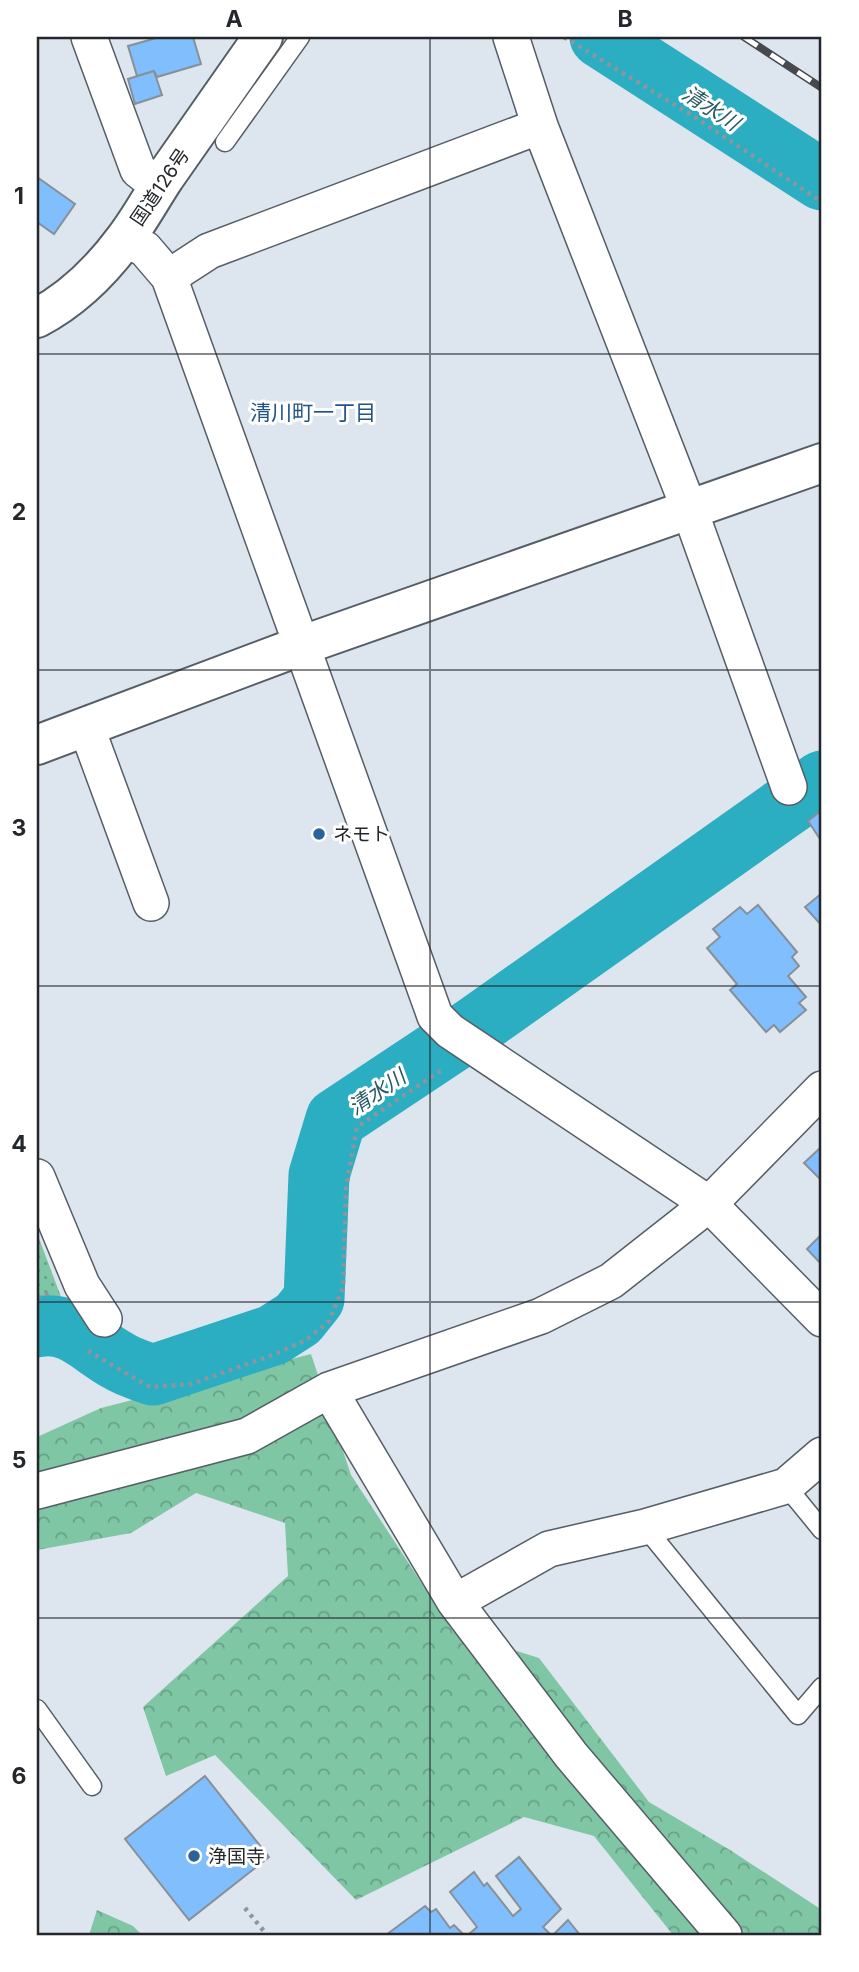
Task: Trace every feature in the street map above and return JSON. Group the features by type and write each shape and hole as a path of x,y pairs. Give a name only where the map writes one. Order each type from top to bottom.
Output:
{"main road":[{"name":"国道126号","path":"37,318 75,292 103,266 125,239 263,37"},
{"path":"37,744 303,645 822,463"}],"street":[{"path":"89,37 138,170 159,186"},
{"path":"511,37 540,126 690,511 789,787"},
{"path":"169,276 209,251 540,126"},
{"path":"125,239 145,249 169,276 435,1016 463,1039 709,1204 822,1319"},
{"path":"86,726 152,903"},
{"path":"37,1491 247,1436 328,1390 541,1316 611,1281 709,1204 822,1089"},
{"path":"37,1177 82,1285 104,1319"},
{"path":"328,1390 455,1602 571,1755 724,1935"},
{"path":"455,1602 549,1549 645,1527 786,1486 822,1455"}],"lane":[{"path":"225,142 300,37"},
{"path":"786,1486 822,1530"},
{"path":"645,1527 798,1715 822,1687"},
{"path":"37,1709 92,1786"}],"path":[{"path":"564,37 694,116 822,202"},
{"path":"87,1352 150,1387 191,1384 273,1355 306,1340 329,1321 343,1288 346,1188 358,1127 463,1039"},
{"path":"245,1908 267,1935"}],"green space":[{"path":"37,1233 66,1310 37,1311"},
{"path":"311,1354 351,1475 453,1631 539,1658 649,1802 730,1850 819,1908 822,1912 822,1935 673,1935 594,1836 524,1817 356,1900 215,1755 166,1776 143,1707 288,1576 285,1523 196,1493 131,1533 37,1550 37,1437 101,1408"},
{"path":"97,1910 133,1926 142,1935 89,1935"}],"building":[{"path":"160,37 193,37 201,64 157,77 154,71 137,76 128,46"},
{"path":"154,71 162,95 135,104 128,79"},
{"path":"37,177 75,204 54,234 37,222"},
{"path":"822,810 822,842 808,821"},
{"path":"822,893 822,926 805,907"},
{"path":"758,905 797,952 792,957 799,966 788,976 806,997 799,1003 806,1010 780,1032 774,1025 766,1032 730,990 737,984 707,948 720,937 713,929 740,907 747,914"},
{"path":"819,1149 822,1153 822,1181 804,1163"},
{"path":"822,1234 822,1265 807,1249"},
{"path":"205,1776 269,1857 189,1920 125,1839"},
{"path":"519,1857 561,1909 543,1927 551,1935 468,1935 477,1927 450,1892 474,1872 484,1886 487,1883 513,1916 521,1909 496,1876"},
{"path":"425,1906 431,1912 436,1909 450,1928 454,1925 464,1935 386,1935"},
{"path":"568,1920 580,1935 553,1935"}],"waterway":[{"name":"清水川","path":"600,37 822,180"},
{"name":"清水川","path":"37,1327 70,1330 121,1362 153,1375 273,1335 298,1319 314,1299 319,1175 336,1119 476,1026 822,781"}],"railway":[{"path":"744,37 822,88"}],"place":[{"name":"ネモト","path":"319,834"},
{"name":"浄国寺","path":"194,1856"}],"district":[{"name":"清川町一丁目","path":"313,412"}]}
